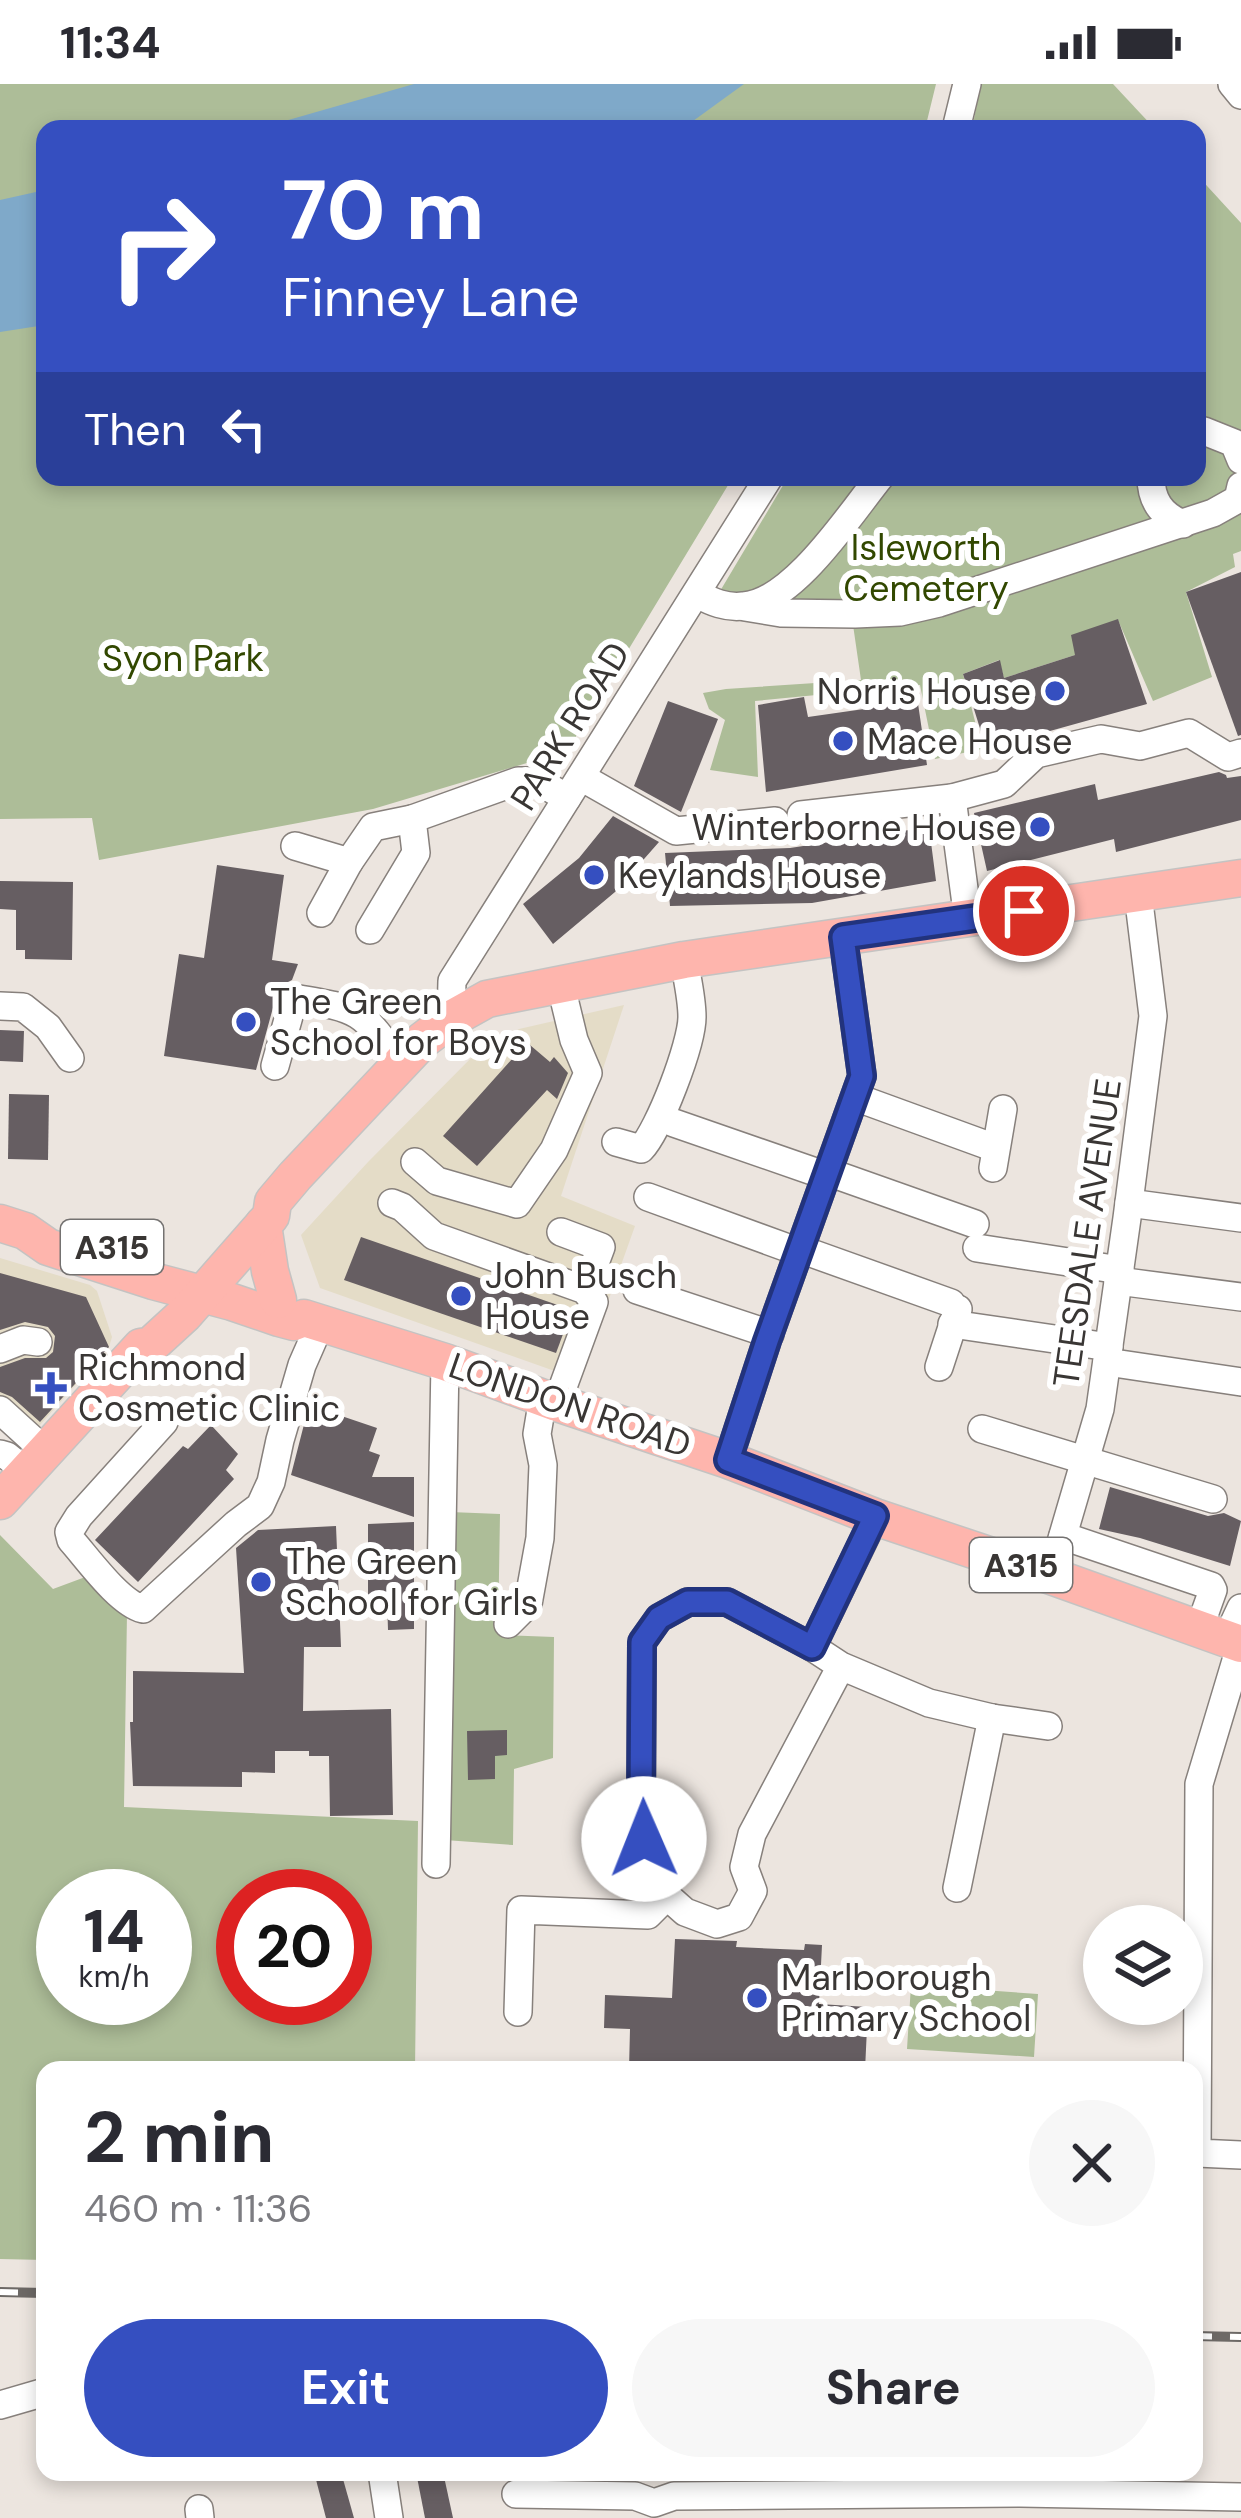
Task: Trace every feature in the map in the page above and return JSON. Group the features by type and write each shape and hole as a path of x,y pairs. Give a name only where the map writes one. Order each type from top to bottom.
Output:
{"main road":[{"path":"0,1501 24,1459 152,1341 423,1040 487,999 684,960 1241,878"},
{"path":"152,1341 295,1315 267,1254 268,1214"},
{"name":"LONDON ROAD","path":"12,1227 48,1247 200,1284 445,1362 875,1516 1230,1633"}],"street":[{"path":"958,120 967,84"},
{"path":"1232,84 1241,95"},
{"path":"1206,431 1234,443 1241,460"},
{"name":"PARK ROAD","path":"451,1019 452,981 763,486"},
{"path":"745,607 772,597 801,572 873,486"},
{"path":"1152,486 1155,503 1170,519 1183,524"},
{"path":"697,594 715,604 781,613 901,612 1213,513 1238,499 1241,486"},
{"path":"321,913 373,827 412,819 518,781 574,788 676,831 952,798 1004,784 1036,754 1101,739 1140,746 1190,733 1228,757 1241,753"},
{"path":"952,798 968,919"},
{"path":"370,930 416,853 412,819"},
{"path":"295,846 350,862"},
{"name":"TEESDALE AVENUE","path":"1051,1576 1100,1409 1153,1016 1138,894"},
{"path":"728,1460 862,1076 843,937"},
{"path":"616,1142 640,1149 651,1139 664,1107 690,1036 684,960"},
{"path":"415,1162 437,1181 517,1204 554,1150 587,1072 560,982"},
{"path":"275,1066 294,998 349,1007 372,1025 400,1065"},
{"path":"0,1006 22,1006 48,1027 70,1058"},
{"path":"855,1097 994,1158 1003,1109"},
{"path":"674,1123 828,1174 962,1281 1108,1355 1241,1382"},
{"path":"648,1196 800,1251 962,1281 1119,1275 1241,1298"},
{"path":"392,1203 403,1207 434,1236 585,1290 594,1302 537,1434 543,1466 540,1538 528,1604 508,1624"},
{"path":"1129,1203 1241,1218"},
{"path":"561,1232 601,1247 585,1290"},
{"path":"939,1367 962,1281"},
{"path":"638,1290 770,1334"},
{"path":"164,1422 69,1532 70,1540 116,1591 143,1609 260,1506 271,1482 302,1365 295,1315"},
{"path":"0,1349 23,1340 38,1342"},
{"path":"436,1864 445,1362"},
{"path":"0,1410 24,1459"},
{"path":"982,1429 1214,1499"},
{"path":"812,1647 875,1516"},
{"path":"1064,1537 1211,1586 1230,1633 1198,1784 1196,2061"},
{"path":"841,1666 752,1834 744,1867 753,1891 739,1918 717,1924 685,1912 646,1869 642,1642 659,1618 688,1602 727,1602 841,1666 929,1703 1048,1726"},
{"path":"957,1888 992,1718"},
{"path":"518,2012 521,1910 648,1915 667,1897"},
{"path":"1203,2153 1241,2155"},
{"path":"0,2405 36,2395"},
{"path":"383,2481 389,2518"},
{"path":"517,2494 635,2496 650,2510 674,2496 1020,2505 1241,2497"}],"shaded area":[{"path":"624,1005 561,1196 635,1226 580,1380 320,1288 301,1235 476,1053 519,1029"},
{"path":"0,1258 90,1285 97,1291 112,1337 109,1347 24,1443 0,1421"}],"green space":[{"name":"Syon Park","path":"0,84 936,84 927,120 36,120 36,486 728,486 567,751 373,809 99,860 92,818 0,819"},
{"path":"981,84 1113,84 1147,120 974,120"},
{"name":"Isleworth Cemetery","path":"1206,185 1241,223 1241,551 1233,554 1235,567 1186,592 1212,677 1153,701 1118,620 1075,655 1004,678 999,660 963,674 982,749 935,759 920,685 755,701 758,777 710,770 725,720 709,709 703,693 861,680 852,618 707,613 783,486 1206,486"},
{"path":"450,1512 500,1514 498,1635 554,1637 553,1758 514,1769 513,1845 445,1840"},
{"path":"0,1535 53,1589 88,1576 127,1613 124,1807 418,1821 415,2061 36,2061 36,2260 0,2259"},
{"path":"911,1985 1038,1994 1034,2057 907,2049"}],"water":[{"path":"414,84 744,84 694,120 288,120"},
{"path":"36,192 36,326 0,332 0,200"}],"building":[{"path":"1241,572 1241,735 1238,736 1186,592"},
{"name":"Norris House","path":"1118,619 1147,704 1032,736 988,754 963,674 1000,660 1004,678 1075,655 1071,635"},
{"name":"Mace House","path":"915,683 927,765 766,792 758,705 804,697 808,717 885,706 882,690"},
{"path":"668,701 718,719 681,812 634,786"},
{"path":"1219,772 1227,778 1241,776 1241,820 1116,852 1114,839 987,871 974,813 1095,784 1098,800"},
{"name":"Keylands House","path":"613,816 659,842 615,892 553,944 523,904 579,858"},
{"path":"929,827 936,881 812,903 670,906 665,853 790,848"},
{"path":"217,865 284,875 272,960 298,964 292,980 277,993 256,1070 164,1056 179,954 204,958"},
{"path":"0,881 73,882 72,960 25,959 25,950 16,950 16,910 0,909"},
{"path":"0,1030 24,1031 23,1062 0,1061"},
{"path":"530,1045 550,1062 554,1057 568,1073 557,1099 547,1090 477,1166 443,1136"},
{"path":"9,1094 49,1095 48,1160 8,1159"},
{"name":"John Busch House","path":"361,1237 572,1310 556,1353 344,1280"},
{"path":"0,1273 86,1297 109,1347 40,1422 0,1392 0,1367 25,1358 46,1358 53,1352 55,1336 48,1327 25,1322 0,1330"},
{"path":"309,1405 377,1428 369,1451 380,1455 372,1477 414,1477 414,1517 291,1475"},
{"path":"211,1425 238,1454 226,1470 234,1479 138,1582 95,1540 183,1446 188,1449"},
{"path":"1110,1487 1241,1521 1230,1566 1099,1529"},
{"path":"414,1522 414,1629 388,1630 387,1598 368,1598 368,1524"},
{"path":"336,1526 341,1647 304,1647 303,1711 391,1709 393,1815 330,1816 329,1756 309,1756 309,1751 275,1751 275,1773 242,1772 242,1787 133,1786 133,1671 244,1673 236,1548 258,1530"},
{"path":"507,1730 507,1755 495,1756 495,1779 468,1780 467,1731"},
{"path":"675,1939 804,1950 805,1944 822,1945 819,2004 868,2007 865,2061 629,2061 630,2029 604,2028 605,1995 672,1998"},
{"path":"316,2481 344,2481 354,2518 326,2518"},
{"path":"418,2481 445,2481 453,2518 425,2518"}],"railway":[{"path":"0,2292 36,2293"},
{"path":"1203,2336 1241,2337"}],"place":[{"name":"Norris House","path":"1055,691"},
{"name":"Mace House","path":"843,741"},
{"name":"Winterborne House","path":"1040,827"},
{"name":"Keylands House","path":"594,875"},
{"name":"The Green School for Boys","path":"246,1022"},
{"name":"John Busch House","path":"461,1296"},
{"name":"Richmond Cosmetic Clinic","path":"51,1388"},
{"name":"The Green School for Girls","path":"261,1582"},
{"name":"Marlborough Primary School","path":"757,1998"}],"route":[{"path":"644,1839 642,1642 659,1618 688,1602 727,1602 812,1647 875,1516 728,1460 862,1076 843,937 1024,911"}]}
